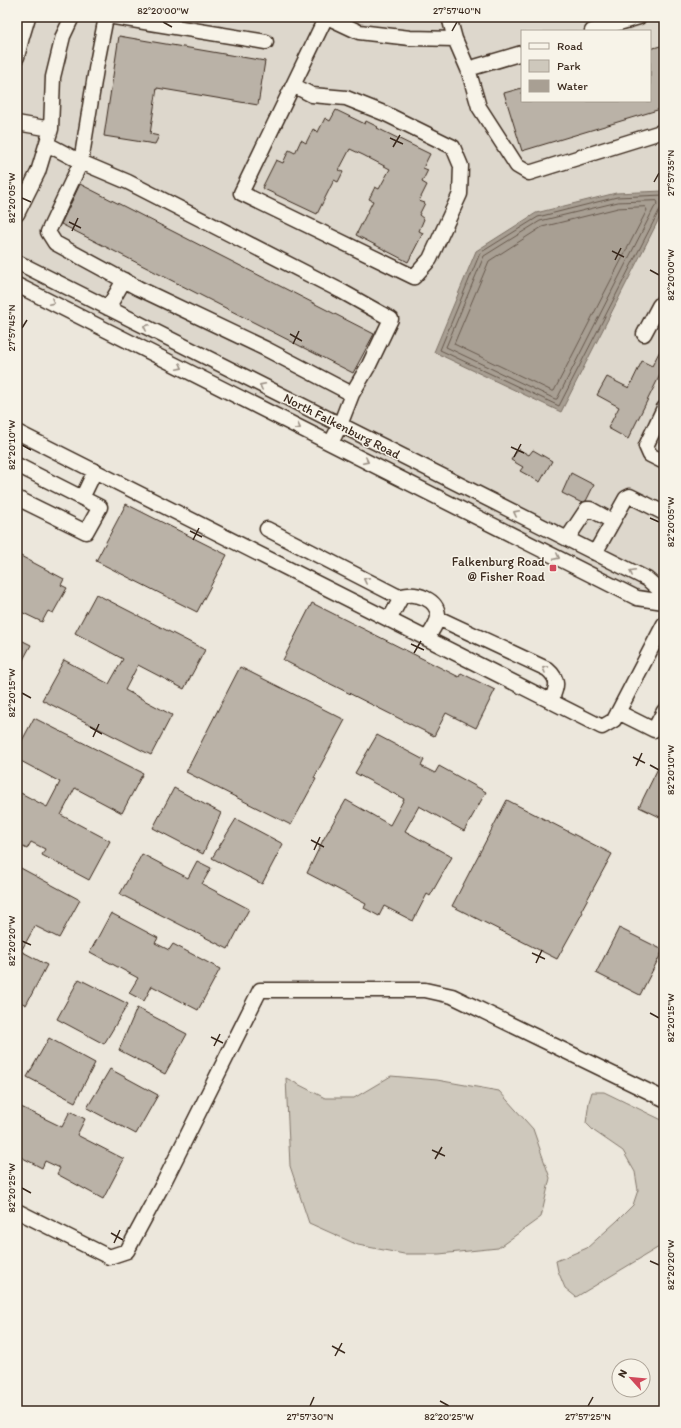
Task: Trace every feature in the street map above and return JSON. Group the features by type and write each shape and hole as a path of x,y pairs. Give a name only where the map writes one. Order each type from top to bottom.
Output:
{"street":[{"path":"17,57 28,17"},
{"path":"17,214 38,172 47,144 51,129 53,77 63,36 72,17"},
{"path":"106,17 81,162 48,232 55,243 124,280 266,349 352,394"},
{"path":"114,17 266,42"},
{"path":"449,17 455,39 468,70 479,107 517,166 529,172 664,131"},
{"path":"595,30 639,17"},
{"path":"293,85 312,95 346,98 386,114 453,147 461,166 460,194 430,259 414,277 241,193 293,85 332,18 359,32 410,38 455,39"},
{"path":"468,70 521,53"},
{"path":"17,123 51,129"},
{"path":"47,144 81,162 128,182 340,291 391,319 369,365 352,394 331,443"},
{"name":"North Falkenburg Road","path":"17,262 647,579 664,594"},
{"path":"108,308 124,280"},
{"name":"North Falkenburg Road","path":"17,285 637,598 664,602"},
{"path":"644,334 659,306 664,300"},
{"path":"664,408 646,446 650,455 664,462"},
{"path":"17,432 602,727 614,720 664,624"},
{"path":"17,465 100,506 86,532 17,498"},
{"path":"82,498 95,471"},
{"path":"595,553 626,498 630,496 664,513"},
{"path":"567,539 586,509 590,509 612,521"},
{"path":"267,529 401,598"},
{"path":"390,620 402,596 416,594 425,598 433,603 437,610 438,618 427,639"},
{"path":"438,618 547,669 553,674 556,680 556,688 551,701"},
{"path":"618,712 654,730 664,711"},
{"path":"17,1211 109,1258 127,1251 164,1182 260,990 425,990 452,996 664,1099"}],"shaded area":[{"path":"17,17 65,17 45,127 33,169 17,200"},
{"path":"79,17 313,17 357,37 360,26 340,17 664,17 664,191 616,193 536,213 477,251 434,351 561,412 664,209 664,586 17,256 17,227 44,174 60,79 69,39"},
{"path":"17,269 332,427 328,435 17,279"},
{"path":"343,433 644,584 657,595 639,592 339,441"}],"green space":[{"path":"391,1076 437,1080 499,1091 533,1129 550,1178 541,1217 498,1248 439,1254 404,1254 358,1245 309,1223 290,1166 286,1078 325,1098 354,1098"},
{"path":"592,1092 604,1092 664,1121 664,1244 576,1297 565,1288 558,1271 556,1261 587,1248 633,1205 638,1190 635,1172 623,1151 594,1131 586,1123"}],"water":[{"path":"664,191 664,209 561,412 434,352 476,251 536,213 616,193"}],"building":[{"path":"119,36 265,61 258,105 157,88 150,134 159,136 155,144 104,136"},
{"path":"664,45 664,108 522,151 504,93 521,88 521,102 651,102 651,49"},
{"path":"336,110 365,124 366,121 430,154 423,168 428,170 422,182 427,185 419,201 425,203 419,215 424,219 419,231 423,233 408,262 356,235 373,201 369,199 375,187 379,189 390,169 363,155 350,149 339,170 343,172 338,182 334,180 317,214 262,188 276,160 283,163 289,150 295,153 301,140 306,143 313,129 318,132 325,118 330,121"},
{"path":"80,184 374,334 353,373 61,224"},
{"path":"664,343 664,367 628,439 608,428 619,407 597,395 607,377 629,388 642,361 652,366"},
{"path":"518,449 529,455 533,450 552,461 540,482 520,471 523,467 511,460"},
{"path":"571,473 594,485 586,501 582,503 562,493"},
{"path":"126,504 227,555 197,612 96,561"},
{"path":"17,554 64,579 61,585 67,588 53,613 48,611 42,622 17,610"},
{"path":"96,594 205,650 184,689 138,665 125,690 172,715 151,755 42,700 64,660 109,684 123,659 75,633"},
{"path":"312,603 459,677 461,673 495,690 476,728 446,713 434,736 283,660"},
{"path":"17,638 31,645 17,671"},
{"path":"240,667 345,720 291,825 186,772"},
{"path":"34,718 143,773 122,813 75,788 61,815 110,841 89,880 42,855 45,849 31,842 27,849 17,844 17,791 47,807 60,782 17,759 17,750"},
{"path":"377,735 424,760 421,766 435,773 439,766 486,792 464,831 419,806 405,831 452,857 430,896 427,894 413,921 384,906 379,916 364,908 366,904 307,873 323,840 346,800 390,825 404,799 355,773"},
{"path":"664,756 664,819 639,807"},
{"path":"174,788 221,813 203,854 153,828"},
{"path":"507,800 612,854 581,911 583,912 557,959 452,906"},
{"path":"236,819 283,844 262,884 212,858"},
{"path":"142,854 188,878 197,861 211,868 202,884 249,909 228,949 120,894"},
{"path":"17,866 80,900 59,938 35,926 21,951 47,965 26,1005 17,1000"},
{"path":"111,913 158,938 155,943 169,950 173,944 220,969 198,1010 152,986 144,1001 129,993 138,978 90,952"},
{"path":"619,928 663,950 640,995 596,973"},
{"path":"79,979 128,1004 104,1044 57,1019"},
{"path":"137,1008 187,1034 165,1074 119,1050"},
{"path":"49,1038 95,1063 75,1102 27,1077"},
{"path":"110,1069 158,1095 136,1134 87,1108"},
{"path":"17,1105 62,1127 70,1111 85,1119 77,1135 124,1159 103,1199 57,1174 60,1168 45,1161 42,1168 17,1155"}],"place":[{"name":"Falkenburg Road @ Fisher Road","path":"553,568"}]}
